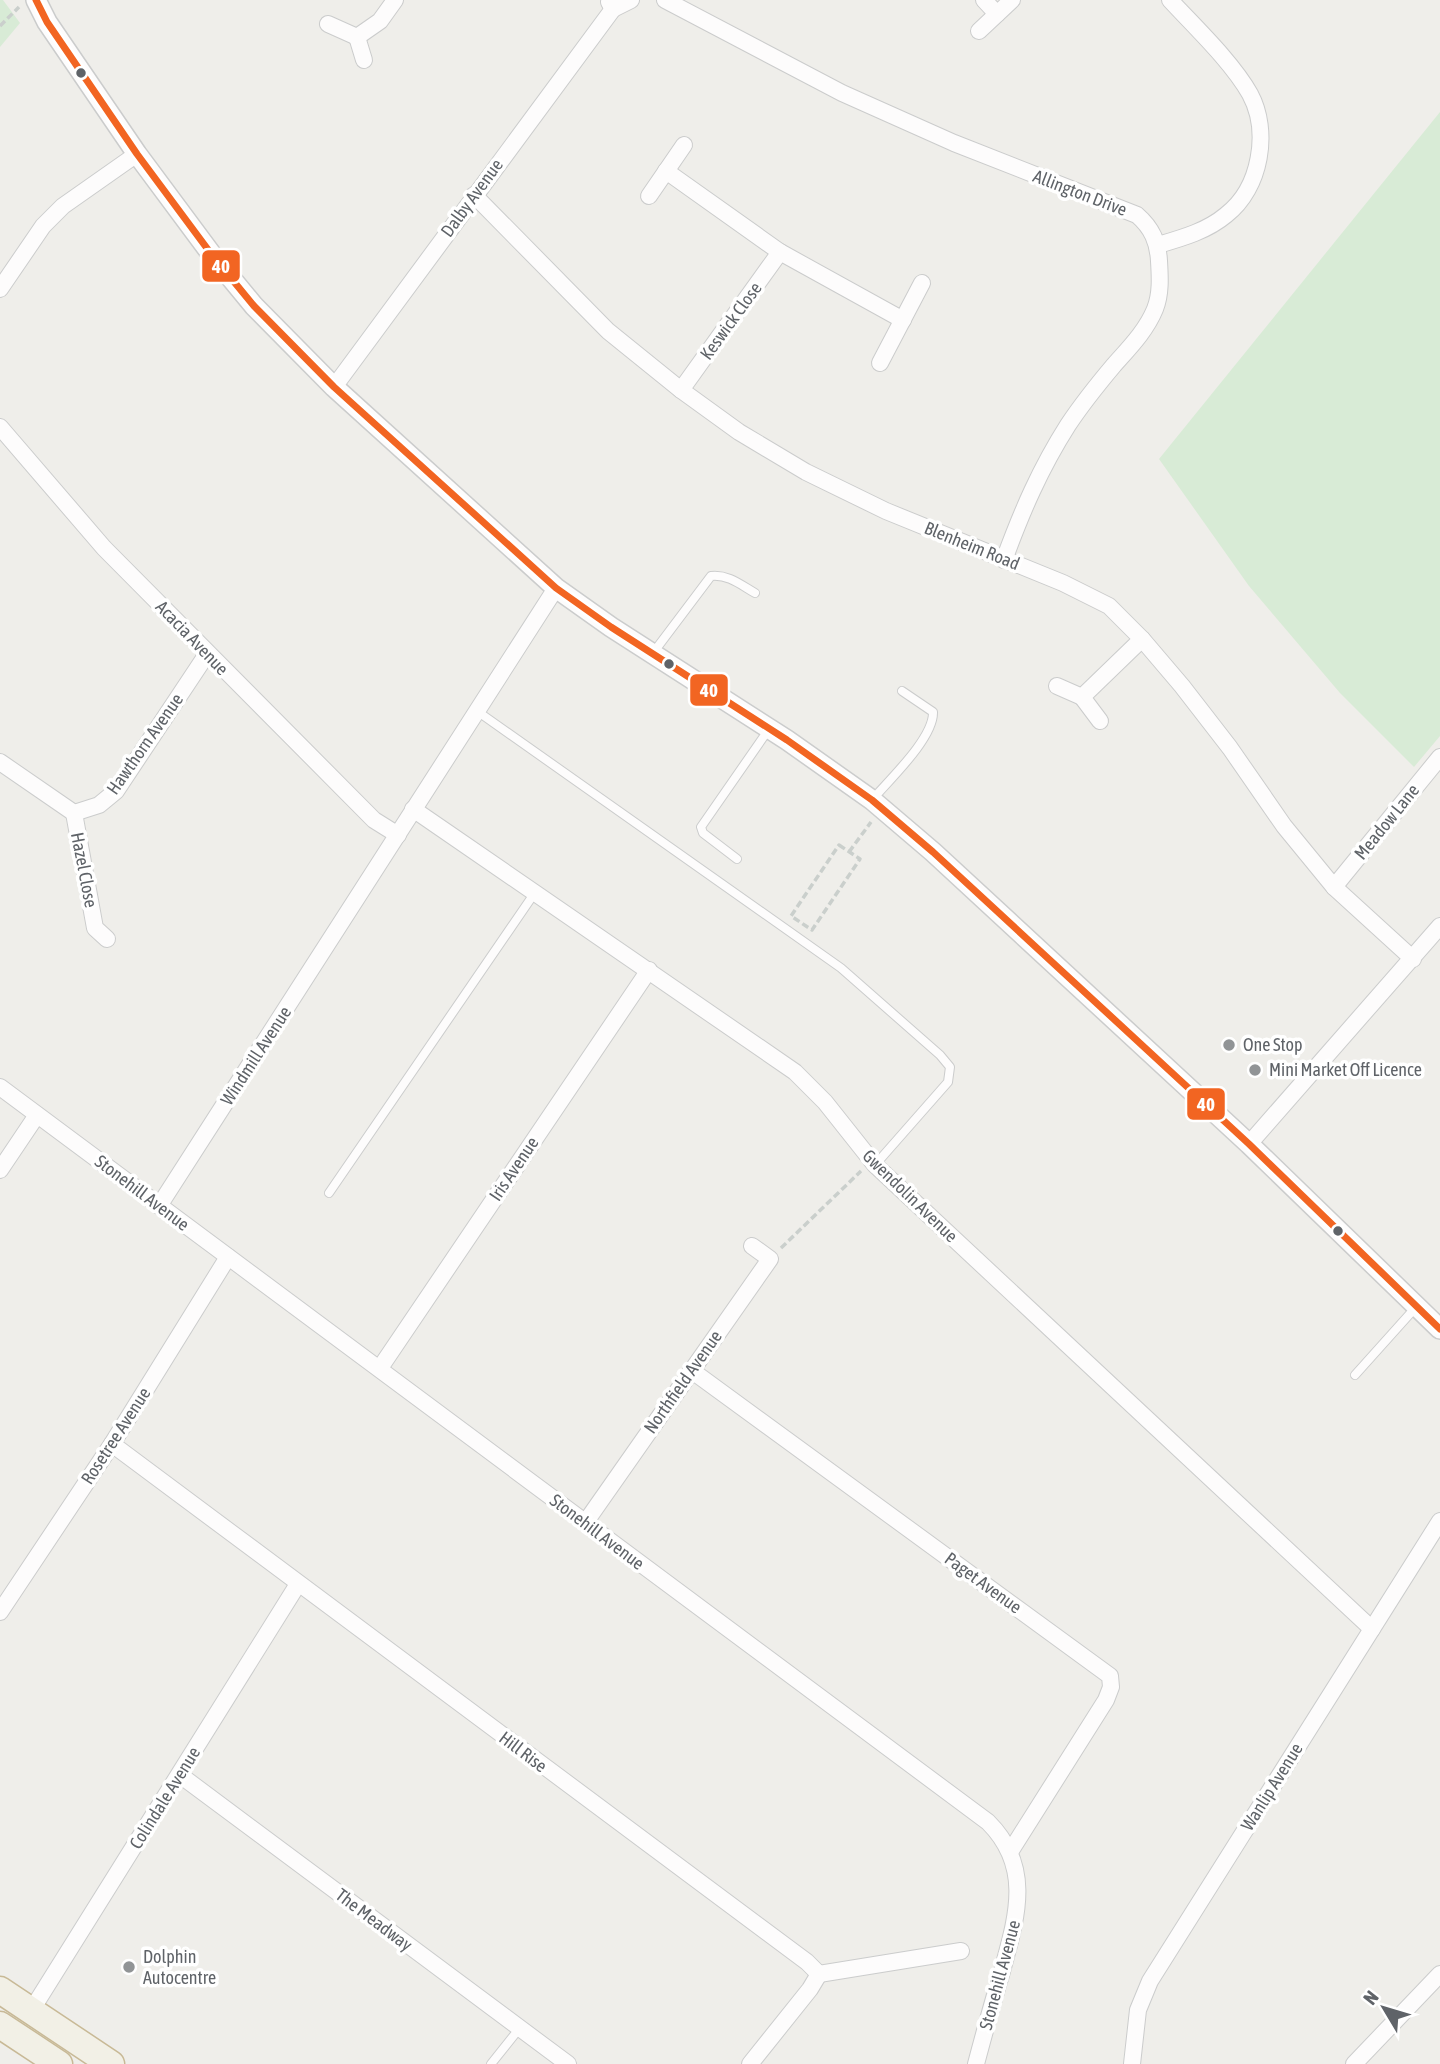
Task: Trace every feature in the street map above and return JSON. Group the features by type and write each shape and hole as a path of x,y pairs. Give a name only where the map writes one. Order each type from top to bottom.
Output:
{"highway":[{"path":"0,1990 111,2064"},
{"path":"0,2025 59,2064"}],"street":[{"path":"36,0 47,22 136,154 212,255 254,306 334,387 556,588 769,729 876,804 933,852 1249,1144 1440,1329"},
{"path":"357,37 380,21 395,0"},
{"path":"611,5 631,0"},
{"name":"Allington Drive","path":"665,0 842,93 954,143 1137,215 1146,223 1158,245"},
{"path":"984,0 997,14"},
{"path":"979,31 1012,0"},
{"path":"1004,560 1025,500 1055,446 1094,390 1142,333 1155,308 1160,276 1158,245 1200,231 1227,214 1244,194 1255,169 1262,142 1260,119 1250,94 1239,77 1170,0"},
{"name":"Dalby Avenue","path":"334,387 611,5"},
{"path":"328,24 357,37 364,60"},
{"path":"649,196 684,145"},
{"path":"0,289 43,226 63,206 136,154"},
{"path":"666,171 780,252 903,320"},
{"name":"Blenheim Road","path":"474,195 608,331 681,390 739,432 806,472 886,511 1063,583 1109,606 1142,639 1230,748 1284,826 1334,887 1413,959"},
{"name":"Keswick Close","path":"681,390 780,252"},
{"path":"880,363 922,283"},
{"name":"Acacia Avenue","path":"0,427 104,548 207,654 374,820 398,835"},
{"name":"Windmill Avenue","path":"159,1206 556,588"},
{"path":"1082,697 1142,639"},
{"name":"Hawthorn Avenue","path":"74,813 99,805 116,791 207,654"},
{"path":"1057,686 1082,697 1100,721"},
{"name":"Meadow Lane","path":"1334,887 1440,757"},
{"path":"0,762 74,813"},
{"name":"Gwendolin Avenue","path":"413,808 795,1072 825,1102 873,1163 1372,1629"},
{"name":"Hazel Close","path":"74,813 95,930"},
{"path":"1249,1144 1440,926"},
{"name":"Iris Avenue","path":"380,1368 649,970"},
{"name":"Stonehill Avenue","path":"0,1087 988,1822 1001,1835 1017,1875 1018,1903 976,2064"},
{"path":"0,1170 37,1115"},
{"path":"752,1246 770,1259"},
{"name":"Rosetree Avenue","path":"0,1612 112,1444 228,1257"},
{"name":"Northfield Avenue","path":"585,1523 770,1259"},
{"name":"Paget Avenue","path":"691,1370 1110,1676 1111,1688 1106,1700 1010,1852"},
{"name":"Hill Rise","path":"112,1444 807,1962 819,1974"},
{"name":"Wanlip Avenue","path":"1132,2064 1138,2010 1150,1981 1440,1521"},
{"name":"Colindale Avenue","path":"31,2011 298,1584"},
{"name":"The Meadway","path":"180,1775 568,2064"},
{"path":"750,2064 819,1974 961,1951"},
{"path":"1354,2064 1440,1974"}],"lane":[{"path":"653,653 711,576 728,578 755,593"},
{"path":"876,804 934,722 933,712 902,691"},
{"path":"477,710 841,968 940,1055 950,1068 948,1082 873,1163"},
{"path":"737,859 703,833 701,827 769,729"},
{"path":"328,1193 536,891"},
{"path":"1355,1375 1417,1307"},
{"path":"491,2064 519,2029"}],"path":[{"path":"0,26 25,0"},
{"path":"849,852 876,804"},
{"path":"839,845 849,852 860,859 812,930 791,916 839,845"},
{"path":"770,1259 873,1163"}],"green space":[{"path":"0,0 3,0 20,23 0,47"},
{"path":"1440,112 1440,736 1414,767 1340,693 1249,586 1159,459"}],"transit line":[{"name":"40","path":"36,0 47,22 137,154 212,255 254,306 334,387 556,588 611,627 787,740 872,800 933,852 1249,1144 1440,1329"}],"place":[{"name":"One Stop","path":"1229,1045"},
{"name":"Mini Market Off Licence","path":"1255,1070"},
{"name":"Dolphin Autocentre","path":"129,1967"}]}
